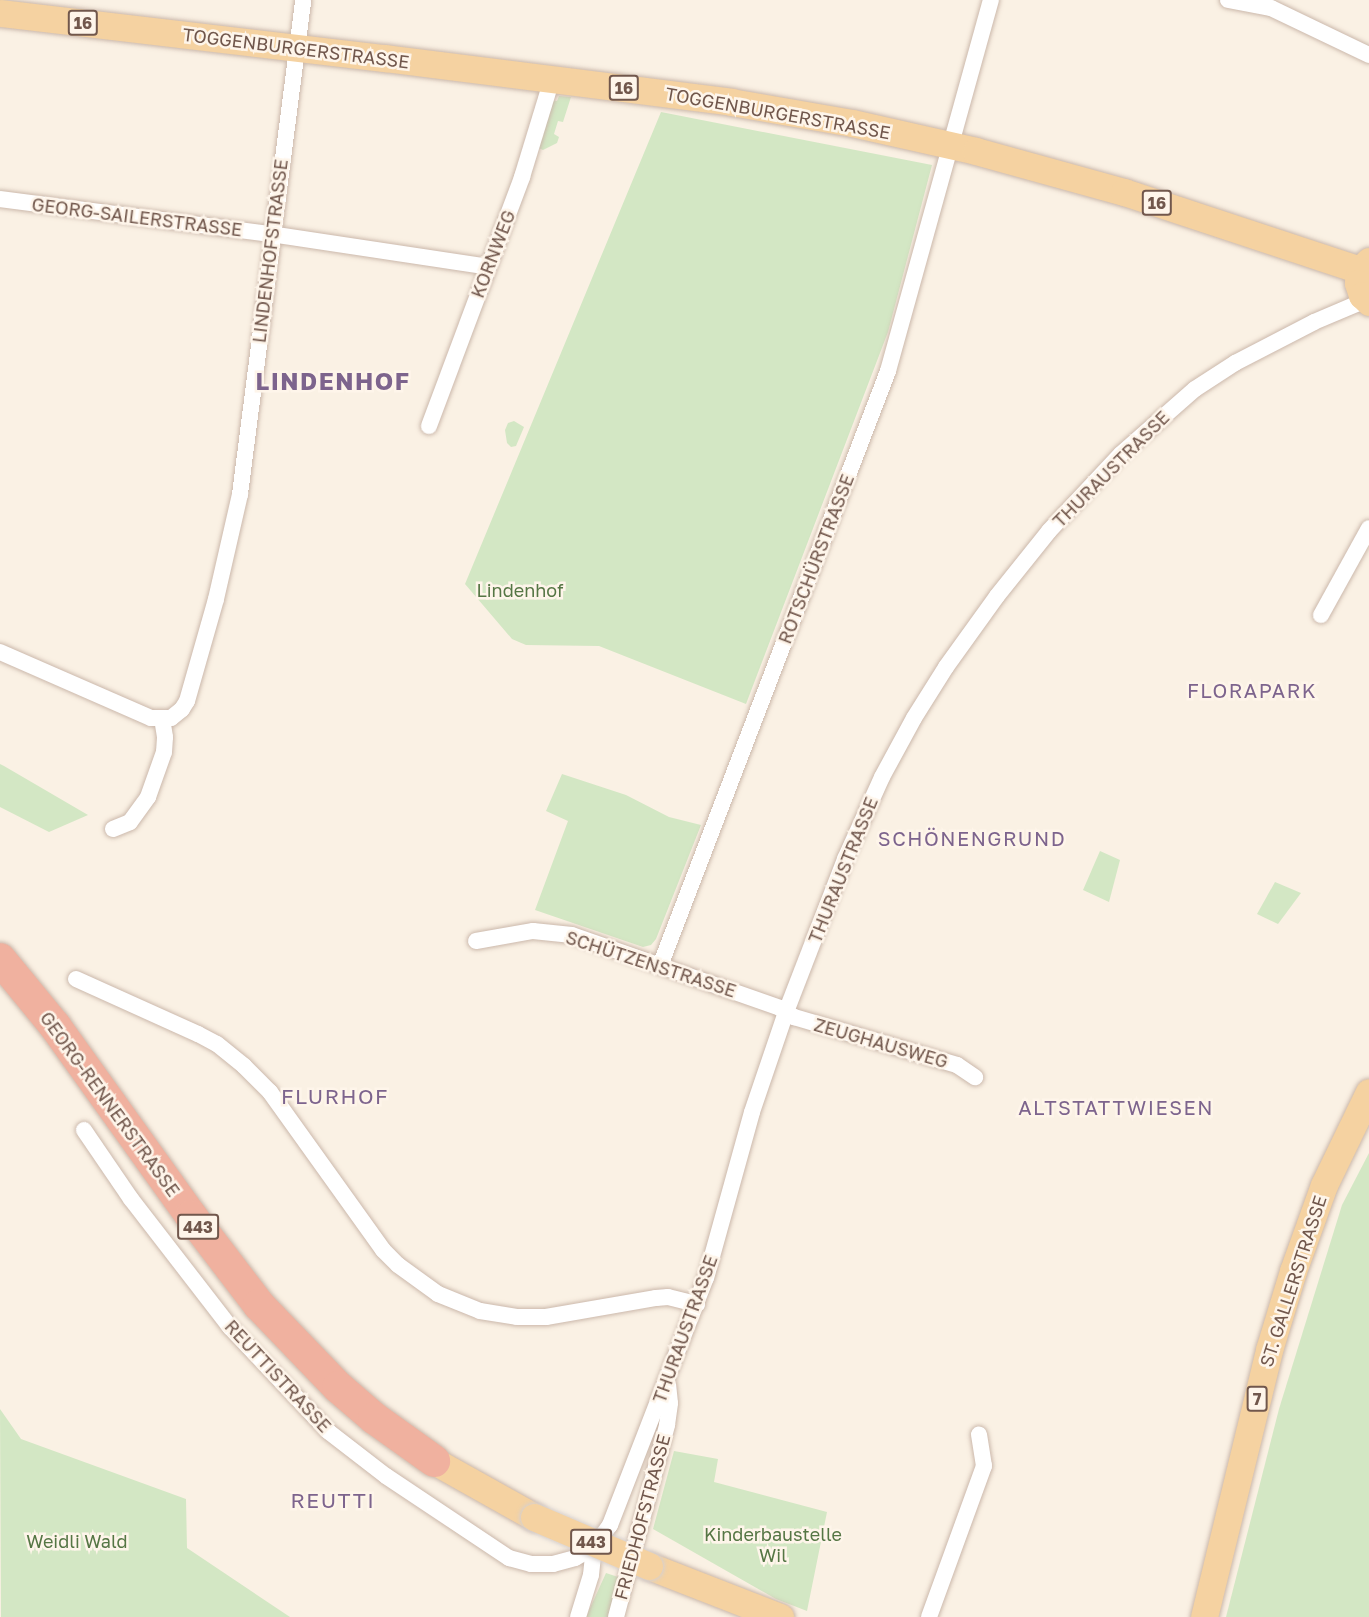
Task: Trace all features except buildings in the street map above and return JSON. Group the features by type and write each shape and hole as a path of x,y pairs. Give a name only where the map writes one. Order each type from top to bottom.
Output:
{"highway":[{"name":"GEORG-RENNERSTRASSE","path":"0,958 55,1026 196,1224 259,1305 338,1387 374,1418 434,1461"}],"main road":[{"name":"TOGGENBURGERSTRASSE","path":"18,10 782,110 950,144 1124,192 1365,266"},
{"name":"16","path":"1365,266 1359,290 1368,301"},
{"name":"ST. GALLERSTRASSE","path":"1204,1617 1269,1350 1293,1271 1324,1185 1369,1092"},
{"name":"GEORG-RENNERSTRASSE","path":"434,1461 534,1517 649,1566 780,1617"}],"street":[{"name":"LINDENHOFSTRASSE","path":"162,719 171,718 182,710 190,693 234,527 303,0"},
{"name":"ROTSCHÜRSTRASSE","path":"660,966 888,371 991,0"},
{"path":"1228,0 1256,3 1271,8 1369,56"},
{"name":"KORNWEG","path":"429,426 522,177 552,79"},
{"name":"GEORG-SAILERSTRASSE","path":"0,199 271,234 488,267"},
{"name":"THURAUSTRASSE","path":"578,1617 591,1575 594,1546 610,1525 697,1304 752,1112 786,1012 845,859 882,777 914,718 997,596 1049,531 1104,471 1194,389 1273,343 1368,301"},
{"path":"1321,615 1369,528"},
{"path":"0,652 144,716 162,719 165,737 164,752 148,797 130,822 114,829"},
{"name":"SCHÜTZENSTRASSE","path":"476,940 533,931 572,935 786,1012"},
{"path":"76,980 207,1039 244,1066 270,1092 383,1250 398,1265 438,1294 480,1311 518,1317 546,1317 668,1297 697,1304"},
{"name":"ZEUGHAUSWEG","path":"786,1012 794,1017 957,1065 975,1077"},
{"name":"REUTTISTRASSE","path":"84,1130 131,1198 230,1327 302,1407 329,1432 386,1476 509,1558 531,1564 553,1564 575,1558 594,1546"},
{"name":"FRIEDHOFSTRASSE","path":"615,1617 667,1425 670,1403 667,1381"},
{"path":"929,1617 984,1466 979,1434"}],"green space":[{"path":"559,96 571,97 563,122 558,121 554,134 559,137 557,143 543,150 536,147 550,100 557,101"},
{"name":"Lindenhof","path":"661,112 932,165 888,332 746,704 599,646 526,645 512,639 465,584"},
{"path":"514,421 524,427 516,446 511,447 507,443 505,430 508,423"},
{"path":"0,764 88,815 49,832 0,807"},
{"path":"562,774 626,795 669,817 701,825 656,939 651,945 643,947 535,910 568,821 546,811"},
{"path":"1100,851 1120,860 1109,902 1083,890"},
{"path":"1275,882 1301,893 1278,924 1257,914"},
{"path":"1369,1153 1369,1617 1226,1617 1279,1409 1342,1205"},
{"name":"Weidli Wald","path":"0,1409 21,1439 186,1499 187,1548 290,1617 1,1617"},
{"name":"Kinderbaustelle Wil","path":"674,1451 718,1459 714,1482 827,1512 807,1611 776,1599 653,1529"},
{"path":"606,1573 624,1579 610,1617 586,1617"}],"district":[{"name":"LINDENHOF","path":"333,381"},
{"name":"FLORAPARK","path":"1252,690"},
{"name":"SCHÖNENGRUND","path":"972,838"},
{"name":"FLURHOF","path":"335,1096"},
{"name":"ALTSTATTWIESEN","path":"1116,1107"},
{"name":"REUTTI","path":"333,1500"}]}
